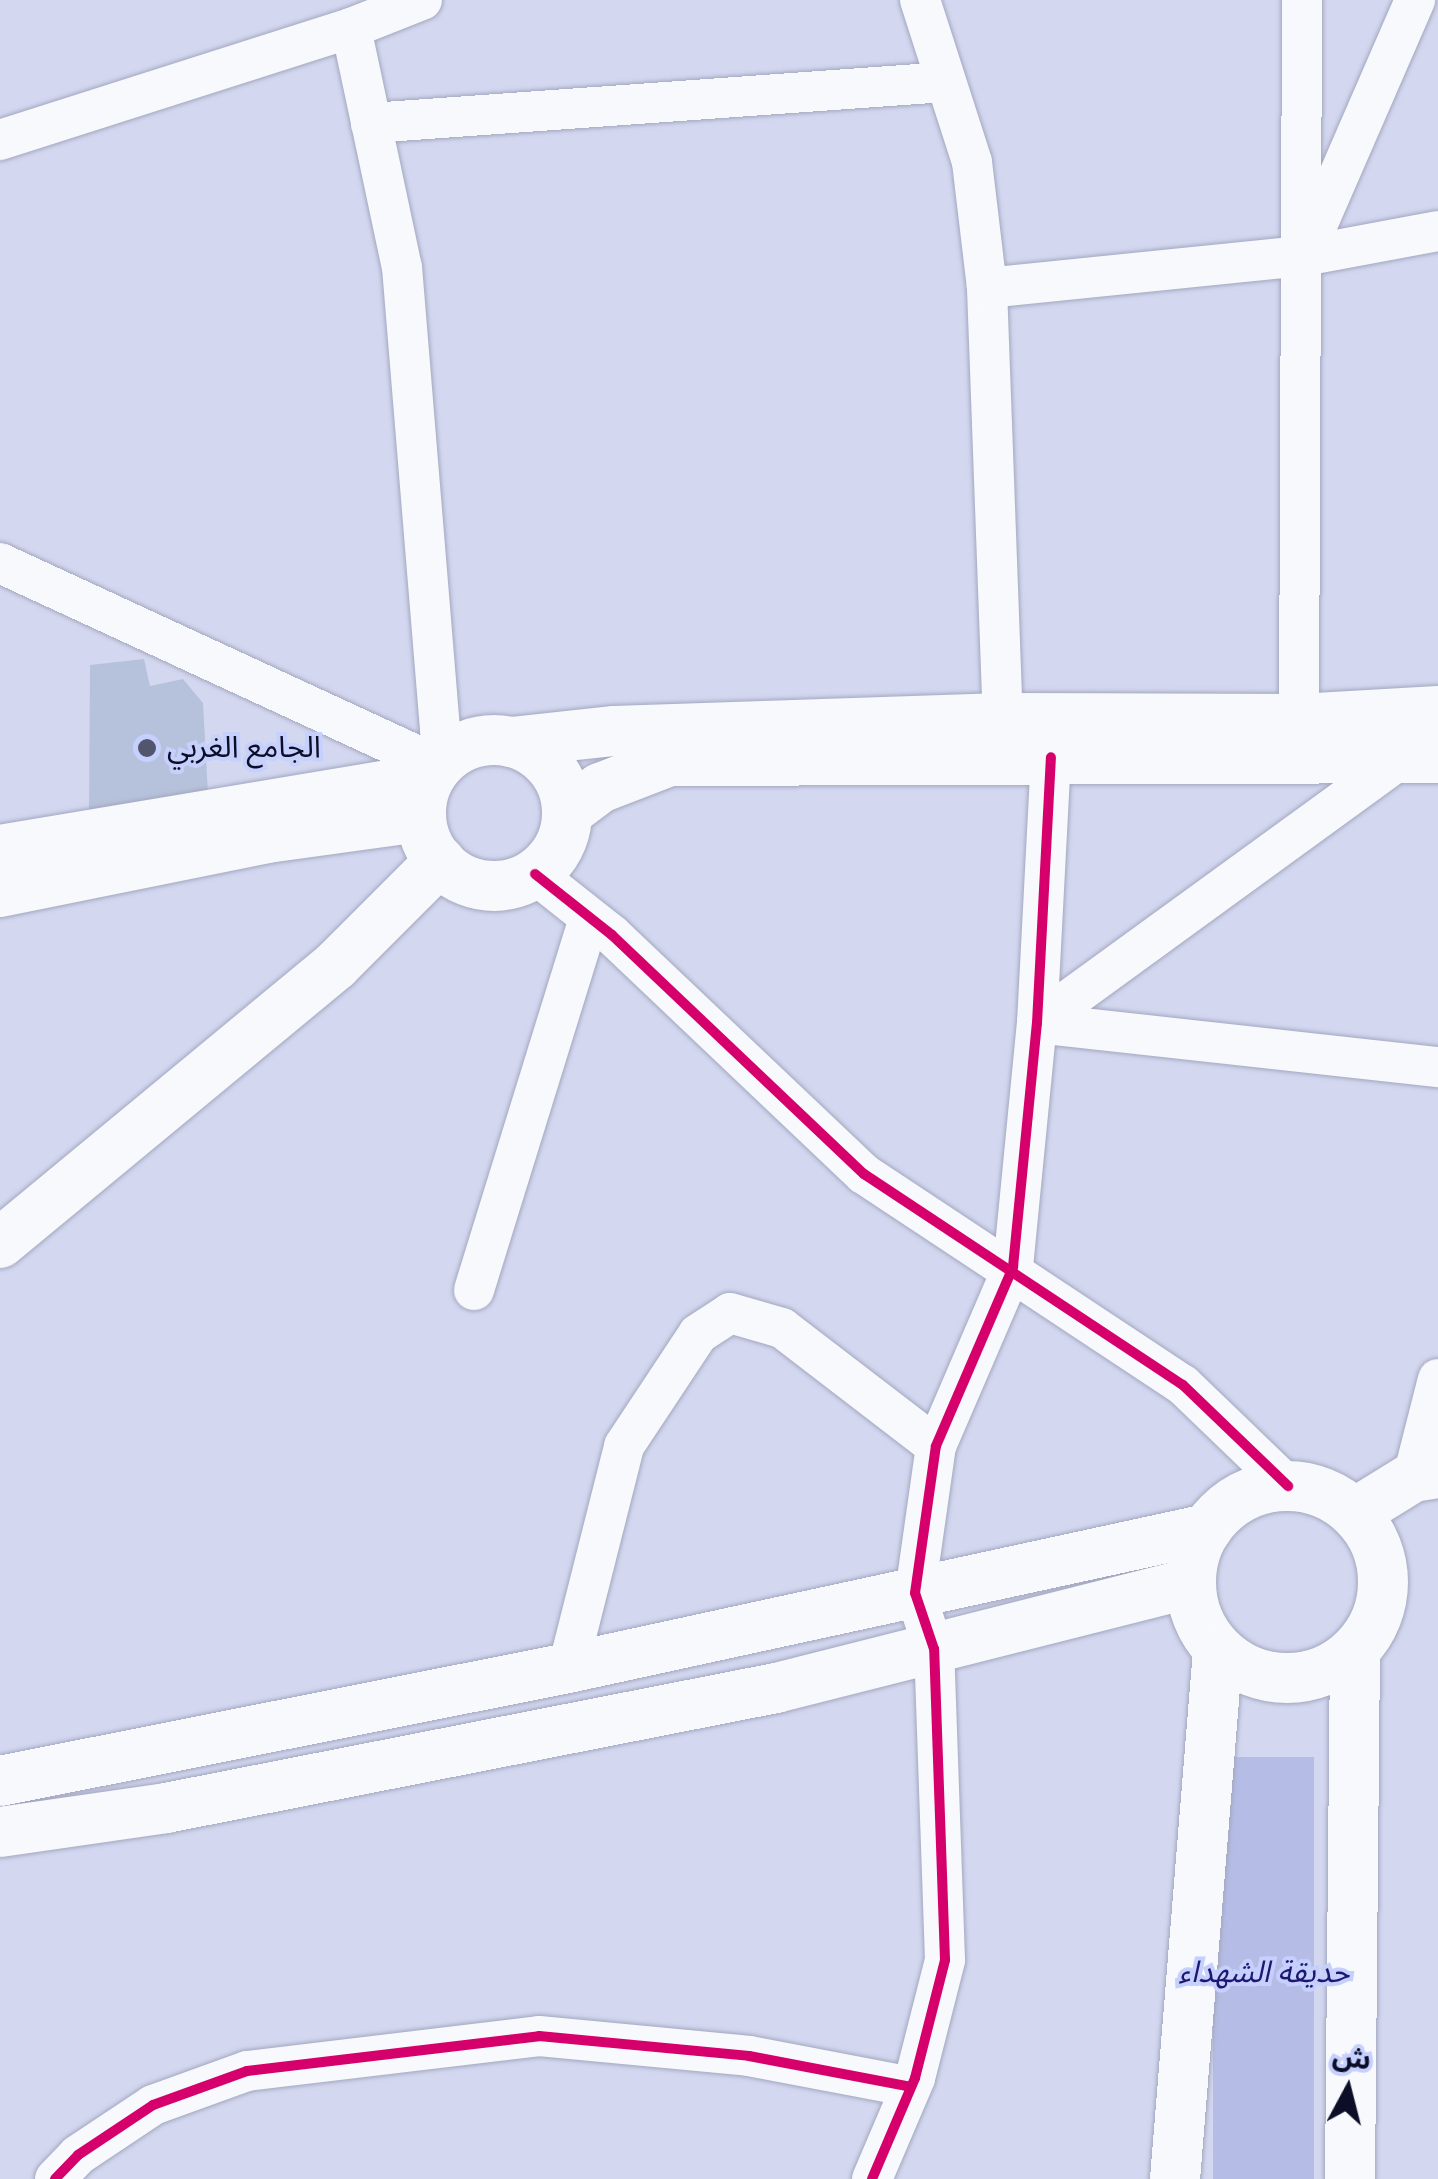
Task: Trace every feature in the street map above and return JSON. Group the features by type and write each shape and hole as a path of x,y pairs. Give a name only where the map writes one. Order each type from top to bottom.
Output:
{"main road":[{"path":"0,1243 336,965 436,795 487,740 511,742 614,731 1003,718 1299,718 1438,711"},
{"path":"511,742 552,767 568,812"},
{"path":"436,795 485,886 535,874 553,858 568,812 600,788 670,760 1418,759"},
{"path":"0,850 436,795"},
{"path":"0,892 267,838 436,795"},
{"path":"1355,1513 1425,1475"},
{"path":"1288,1486 1329,1495 1355,1513 1374,1538 1383,1567 1378,1612 1354,1651 1330,1669 1271,1677 1242,1668 1218,1650 1202,1628 1190,1583 1207,1529 1236,1498 1288,1486"},
{"path":"0,1781 568,1668 1207,1529"},
{"path":"0,1832 185,1804 776,1688 1190,1583"},
{"path":"1175,2179 1218,1650"},
{"path":"1350,2179 1354,1651"}],"street":[{"path":"0,140 352,28 422,0"},
{"path":"920,0 972,162 987,288 1003,718"},
{"path":"1299,718 1304,256 1302,0"},
{"path":"1304,256 1415,0"},
{"path":"0,562 436,795 440,730 402,267 352,28"},
{"path":"372,123 946,82"},
{"path":"987,288 1304,256 1438,231"},
{"path":"872,2179 907,2086 916,2078 945,1960 934,1649 915,1593 936,1446 1013,1267 1037,1023 1050,757"},
{"path":"1037,1023 1418,759"},
{"path":"535,874 590,919 864,1174 1013,1267 1183,1385 1288,1486"},
{"path":"474,1290 590,919"},
{"path":"1037,1023 1438,1066"},
{"path":"568,1668 624,1446 688,1346 730,1314 782,1328 936,1446"},
{"path":"1425,1475 1438,1379"},
{"path":"54,2179 78,2155 152,2105 247,2070 539,2036 748,2056 907,2086"}],"green space":[{"name":"حديقة الشهداء","path":"1213,1757 1314,1757 1314,2179 1213,2179"}],"building":[{"name":"الجامع الغربي","path":"144,659 150,686 183,679 203,703 208,794 89,813 90,665"}],"cycle path":[{"path":"872,2179 915,2078 945,1960 934,1649 915,1593 936,1446 1013,1267 1037,1023 1051,757"},
{"path":"535,874 612,935 864,1174 1183,1385 1288,1486"},
{"path":"55,2179 78,2155 153,2105 247,2071 539,2036 749,2056 907,2086"}],"place":[{"name":"الجامع الغربي","path":"147,748"}]}
